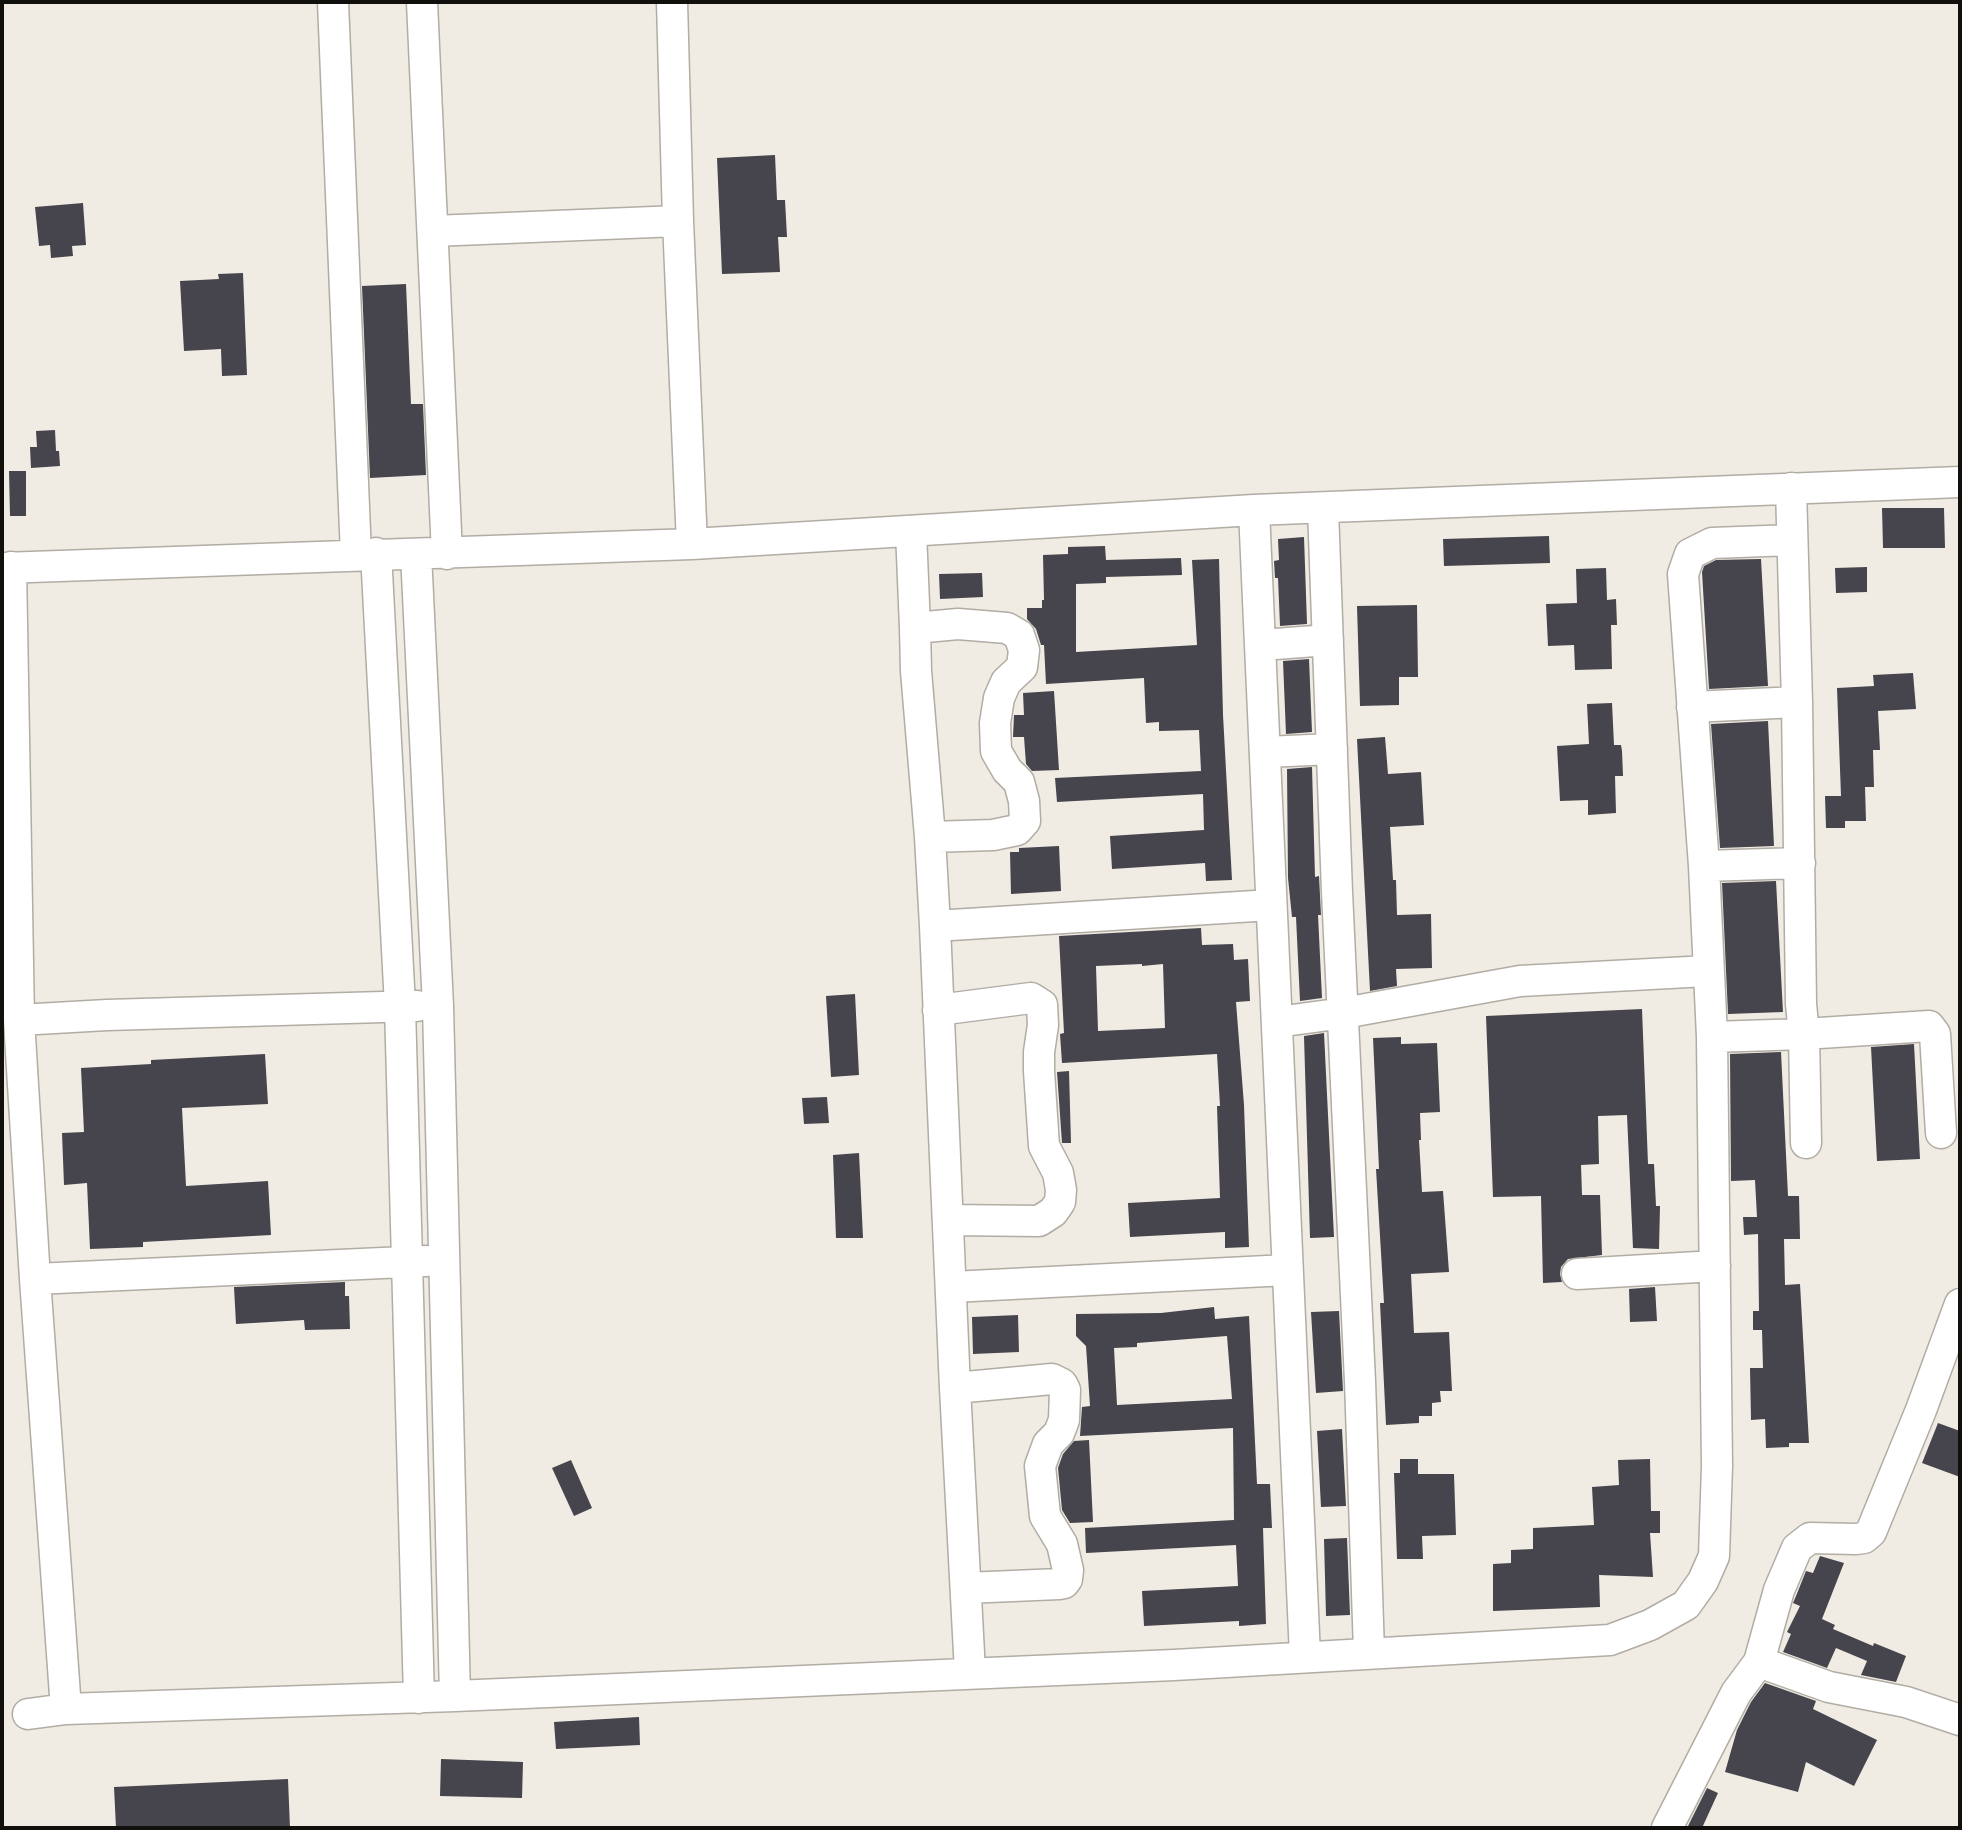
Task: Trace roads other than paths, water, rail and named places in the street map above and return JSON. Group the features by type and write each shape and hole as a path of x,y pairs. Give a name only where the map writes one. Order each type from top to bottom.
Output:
{"street":[{"path":"333,2 366,554 400,1006 419,1698"},
{"path":"422,2 447,554"},
{"path":"673,2 678,221 692,544"},
{"path":"433,231 678,221"},
{"path":"66,1709 19,1020 7,568 692,544 1254,510 1960,482"},
{"path":"1791,488 1806,1143"},
{"path":"1323,509 1369,1652"},
{"path":"1254,510 1306,1656"},
{"path":"911,530 916,671 935,926 954,1388 970,1672"},
{"path":"28,1714 66,1709 419,1698 1174,1665 1610,1640 1650,1625 1686,1605 1703,1581 1714,1556 1717,1466 1712,1037 1704,866 1683,574 1690,554 1712,543 1792,540"},
{"path":"416,554 438,1006 455,1696"},
{"path":"915,628 957,624 1007,628 1019,635 1024,650 1022,667 1006,682 999,698 995,723 996,751 1007,770 1019,782 1026,821 1017,830 993,835 930,837"},
{"path":"1262,645 1328,640"},
{"path":"1692,707 1797,702"},
{"path":"1266,752 1332,749"},
{"path":"1704,866 1800,863"},
{"path":"935,926 1272,905"},
{"path":"1277,1022 1344,1013 1520,981 1707,971"},
{"path":"938,1010 1031,998 1042,1005 1039,1071 1045,1146 1058,1172 1061,1190 1060,1202 1053,1212 1039,1221 948,1220"},
{"path":"19,1020 107,1014 438,1006"},
{"path":"1712,1037 1929,1026 1936,1034 1941,1133"},
{"path":"35,1279 444,1261"},
{"path":"1577,1274 1715,1266"},
{"path":"951,1287 1287,1270"},
{"path":"1667,1828 1737,1693 1759,1662 1779,1590 1797,1548 1810,1538 1856,1539 1864,1538 1871,1532 1921,1410 1960,1304"},
{"path":"954,1388 1052,1379 1062,1384 1065,1390 1064,1420 1059,1433 1048,1444 1040,1466 1045,1516 1062,1544 1068,1570 1066,1579 1059,1584 966,1588"},
{"path":"1759,1662 1829,1687 1906,1702 1960,1720"}]}
